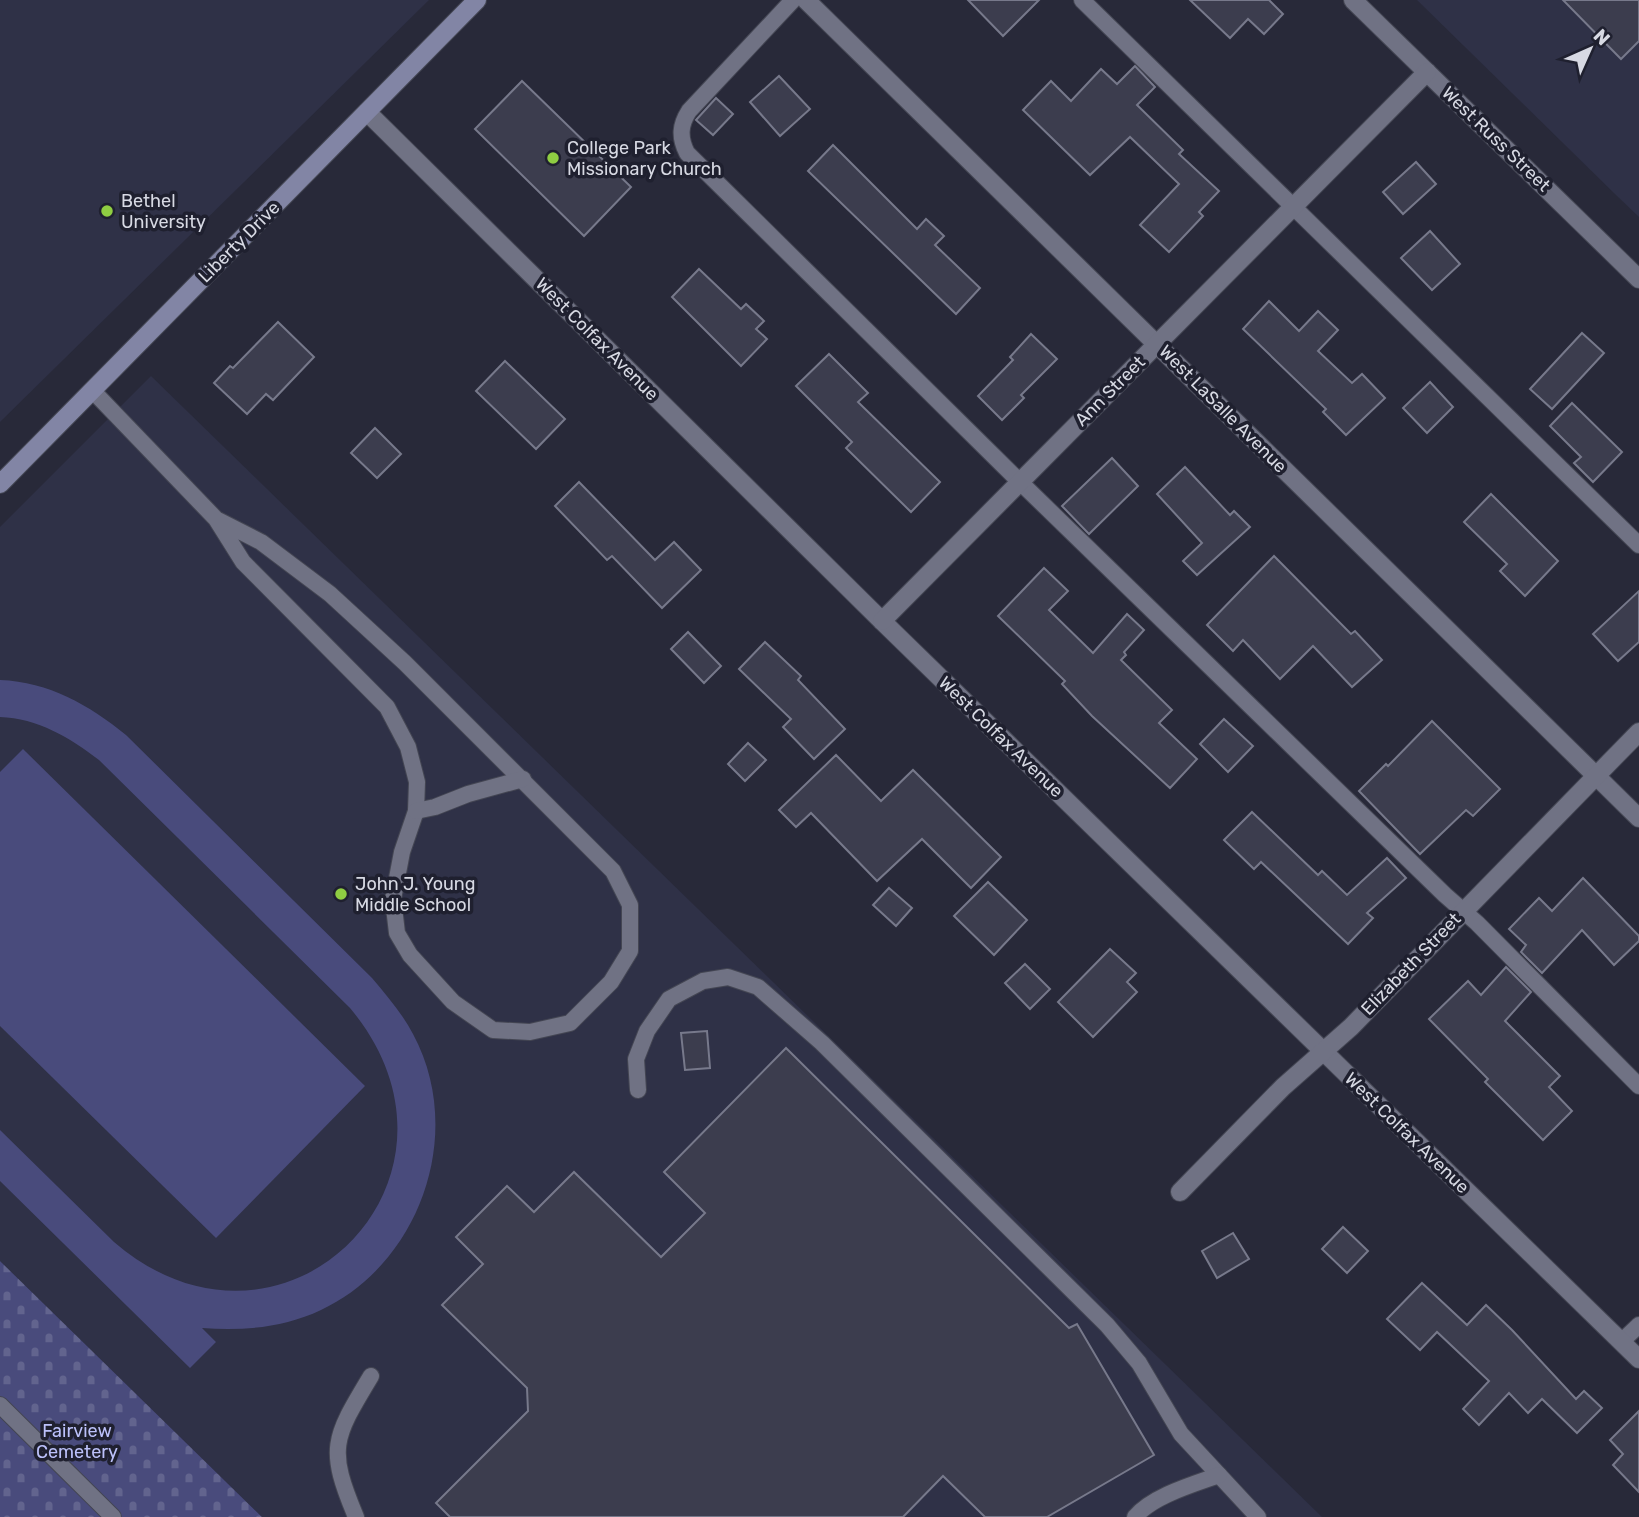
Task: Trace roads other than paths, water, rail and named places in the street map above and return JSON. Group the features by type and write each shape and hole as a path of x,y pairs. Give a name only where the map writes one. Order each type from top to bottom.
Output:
{"street":[{"name":"Liberty Drive","path":"0,484 477,0"},
{"name":"West LaSalle Avenue","path":"806,0 1639,818"},
{"name":"West Russ Street","path":"1353,0 1639,279"},
{"name":"Ann Street","path":"882,621 1427,72"},
{"name":"West Colfax Avenue","path":"367,112 882,621 1639,1359"},
{"name":"Elizabeth Street","path":"1180,1192 1323,1050 1350,1027 1639,732"}],"lane":[{"path":"793,0 689,111 681,132 682,144 687,153 1639,1086"},
{"path":"1082,0 1639,545"},
{"path":"92,390 216,519 243,562 387,707 408,747 417,782 416,811 402,852 393,899 397,933 410,955 453,1002 493,1030 530,1032 570,1023 611,982 630,951 630,905 613,871 523,779 330,594 261,542 216,519"},
{"path":"416,811 523,779"},
{"path":"638,1090 636,1059 647,1031 669,999 703,981 728,977 758,987 822,1043 1107,1325 1139,1363 1181,1434 1258,1517"},
{"path":"1621,1342 1639,1325"},
{"path":"356,1517 337,1465 338,1443 347,1417 371,1376"},
{"path":"0,1405 113,1517"},
{"path":"1135,1517 1172,1493 1219,1475"}],"place":[{"name":"College Park Missionary Church","path":"553,158"},
{"name":"Bethel University","path":"107,211"},
{"name":"John J. Young Middle School","path":"341,894"}],"park label":[{"name":"Fairview Cemetery","path":"77,1441"}]}
